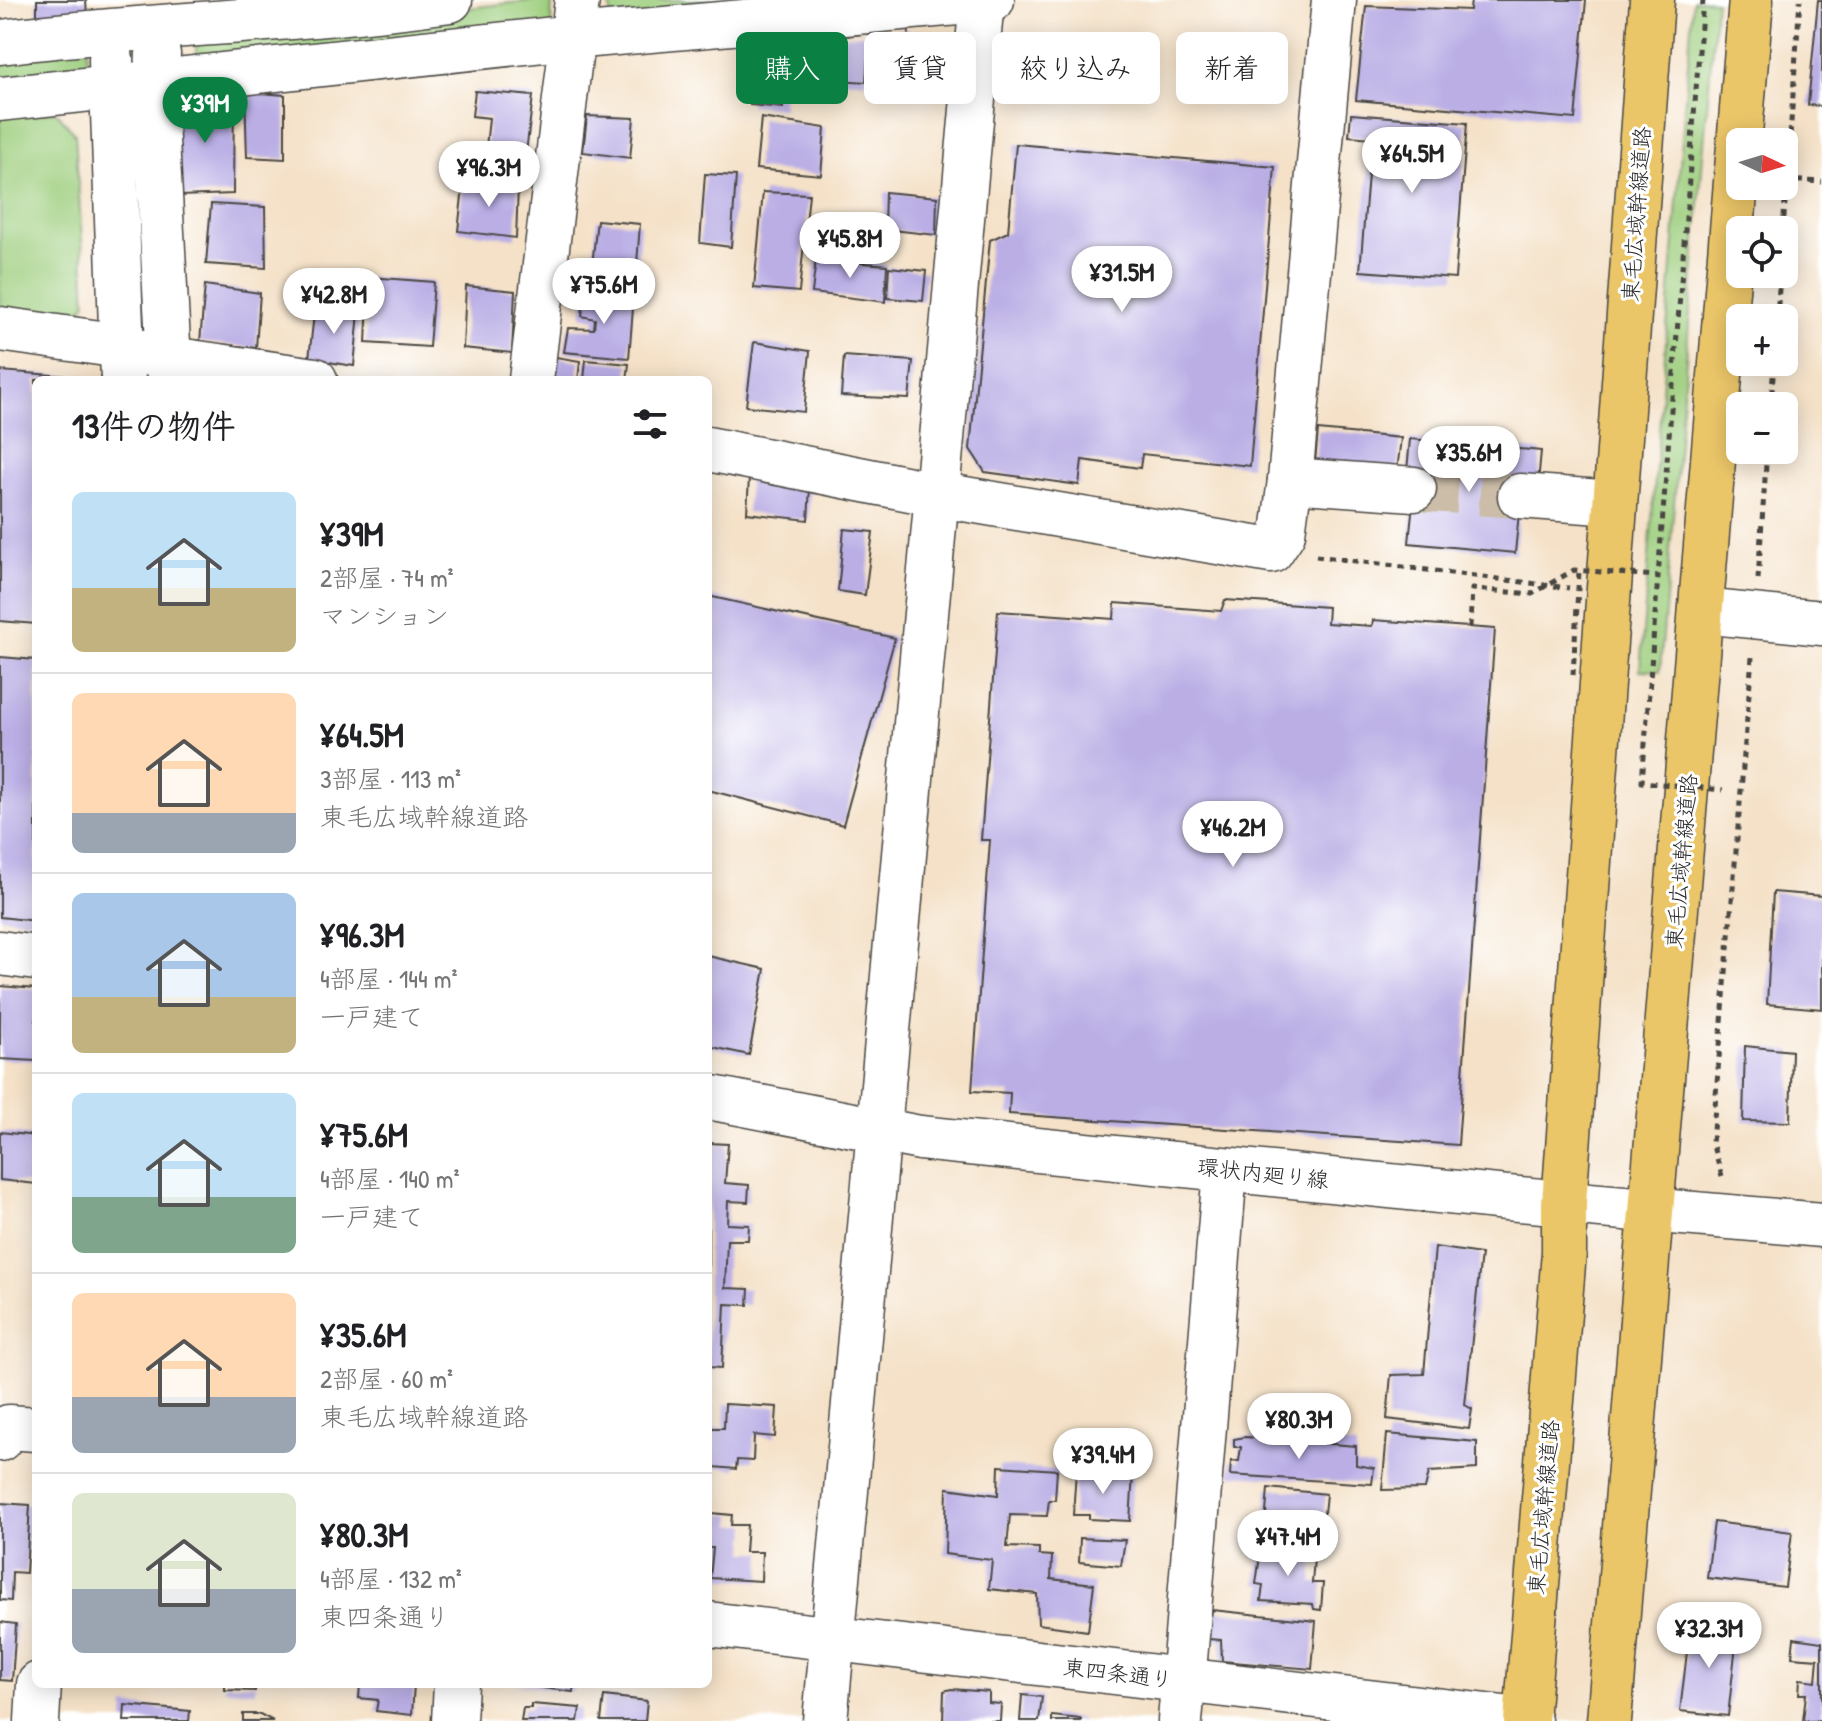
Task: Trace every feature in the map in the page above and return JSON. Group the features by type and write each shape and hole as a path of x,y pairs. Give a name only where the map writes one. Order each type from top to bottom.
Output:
{"highway":[{"name":"東毛広域幹線道路","path":"1527,1721 1564,1252 1594,583 1614,503 1652,0"},
{"name":"東毛広域幹線道路","path":"1609,1721 1751,0"}],"street":[{"path":"0,42 112,14 450,0"},
{"path":"0,99 110,89 574,18 986,0 935,494 825,1721"},
{"path":"712,450 935,494 1271,551 1283,533 1290,480 1334,0"},
{"path":"161,13 155,81 170,370"},
{"path":"112,14 110,89 122,363"},
{"path":"531,376 574,18"},
{"path":"0,329 122,363 257,376"},
{"path":"1290,480 1414,489"},
{"path":"1520,496 1614,503"},
{"path":"1701,611 1822,623"},
{"path":"0,953 32,957"},
{"name":"環状内廻り線","path":"712,1098 879,1132 1225,1170 1822,1225"},
{"path":"1182,1701 1225,1170"},
{"path":"0,1439 9,1427 32,1429"},
{"name":"東四条通り","path":"712,1624 834,1638 1182,1701 1527,1721"},
{"path":"37,1721 39,1688"},
{"path":"454,1721 456,1688"}],"path":[{"path":"1703,0 1642,782 1723,790"},
{"path":"1784,216 1800,0"},
{"path":"1798,181 1822,182"},
{"path":"1726,1188 1712,1143 1766,464"},
{"path":"1271,551 1594,583"},
{"path":"1470,627 1472,589 1532,594 1658,576"},
{"path":"1573,675 1594,583"},
{"path":"1722,923 1731,923"}],"green space":[{"path":"552,0 551,28 196,65 196,40"},
{"path":"610,0 831,0 611,22"},
{"path":"1693,0 1716,1 1660,671 1640,670"},
{"path":"87,45 88,78 0,87 0,53"},
{"path":"56,112 75,134 86,303 77,315 59,319 0,310 0,115"}],"building":[{"path":"37,0 86,0 87,17 37,20"},
{"path":"1471,0 1586,0 1575,119 1356,100 1366,6 1470,10"},
{"path":"1818,0 1822,0 1822,106 1808,105"},
{"path":"909,29 909,32 876,31"},
{"path":"864,34 864,82 848,81 848,36"},
{"path":"475,91 533,96 523,177 463,168 467,145 486,147 489,118 472,116"},
{"path":"234,92 233,194 179,196 172,113 187,97"},
{"path":"245,92 285,95 285,159 247,157"},
{"path":"750,104 783,104 783,108"},
{"path":"1351,114 1467,123 1455,278 1360,271 1371,138 1349,136"},
{"path":"587,116 634,118 630,158 583,152"},
{"path":"761,118 825,128 821,175 756,169"},
{"path":"1016,144 1275,167 1250,466 1142,454 1140,468 1082,460 1079,485 985,472 970,449 990,240 1008,232"},
{"path":"705,174 736,176 731,247 700,243"},
{"path":"464,179 518,187 516,238 458,231"},
{"path":"763,192 809,194 799,292 754,288"},
{"path":"885,192 937,197 936,235 884,229"},
{"path":"211,204 265,207 266,268 206,264"},
{"path":"597,220 640,224 635,290 590,284"},
{"path":"816,259 887,265 885,302 812,293"},
{"path":"889,267 926,271 923,301 887,298"},
{"path":"369,277 434,282 429,347 366,343"},
{"path":"205,285 260,293 256,348 200,342"},
{"path":"466,286 515,291 512,353 463,348"},
{"path":"585,290 634,296 629,358 564,352 568,328 594,329 595,319 582,316"},
{"path":"315,305 359,312 354,366 309,359"},
{"path":"754,342 810,351 804,412 746,406"},
{"path":"550,356 580,361 578,376 548,376"},
{"path":"844,356 913,361 909,399 841,396"},
{"path":"586,360 629,364 628,376 584,376"},
{"path":"0,371 66,376 32,376 32,624 0,621"},
{"path":"1318,430 1401,438 1397,471 1315,463"},
{"path":"1410,439 1541,451 1538,483 1522,482 1515,553 1409,543 1416,472 1407,471"},
{"path":"749,478 810,487 808,520 747,513"},
{"path":"844,529 873,532 865,595 838,591"},
{"path":"712,597 895,638 843,825 712,791"},
{"path":"1225,600 1328,607 1327,623 1372,626 1373,620 1495,629 1458,1145 1009,1114 1010,1093 972,1091 990,840 981,840 998,611 1114,619 1115,603 1221,611"},
{"path":"0,657 32,660 32,921 0,917"},
{"path":"1773,892 1822,896 1822,1009 1767,1004"},
{"path":"712,957 765,969 749,1055 712,1047"},
{"path":"0,986 32,989 32,1061 0,1059"},
{"path":"1745,1046 1792,1051 1790,1122 1743,1121"},
{"path":"0,1132 32,1136 32,1184 0,1180"},
{"path":"712,1143 728,1144 725,1183 749,1185 748,1202 728,1201 727,1224 749,1225 748,1240 727,1240 725,1288 749,1289 748,1305 725,1304 722,1368 712,1367"},
{"path":"1435,1247 1481,1254 1465,1405 1472,1409 1469,1429 1387,1419 1391,1375 1424,1374"},
{"path":"725,1404 777,1407 775,1437 754,1435 753,1461 737,1460 736,1469 714,1467 712,1475 712,1428 724,1428"},
{"path":"1387,1434 1477,1442 1477,1469 1429,1472 1425,1489 1382,1490"},
{"path":"1245,1437 1356,1446 1356,1465 1374,1468 1372,1484 1230,1475 1231,1461 1239,1461 1241,1447 1234,1447 1234,1439"},
{"path":"999,1466 1057,1470 1055,1500 1049,1500 1047,1516 1010,1515 1007,1547 1039,1548 1039,1555 1052,1556 1051,1579 1094,1584 1088,1631 1038,1624 1037,1594 989,1589 992,1560 945,1554 947,1488 998,1495"},
{"path":"1076,1471 1133,1474 1130,1521 1073,1515"},
{"path":"1268,1488 1326,1494 1321,1542 1264,1538"},
{"path":"0,1503 30,1505 26,1573 12,1572 11,1601 0,1600"},
{"path":"712,1513 732,1515 731,1525 747,1525 745,1552 762,1552 761,1581 712,1578"},
{"path":"1714,1522 1792,1532 1785,1587 1707,1578"},
{"path":"1080,1538 1125,1540 1121,1566 1079,1562"},
{"path":"1261,1548 1307,1550 1305,1557 1314,1558 1312,1583 1323,1583 1321,1610 1314,1609 1313,1604 1261,1601 1263,1585 1256,1584"},
{"path":"1212,1610 1316,1621 1312,1669 1222,1661 1221,1640 1208,1639"},
{"path":"0,1622 16,1624 12,1681 0,1680"},
{"path":"1720,1624 1738,1626 1728,1716 1680,1711 1690,1627 1717,1630"},
{"path":"1794,1638 1822,1642 1822,1721 1803,1721 1806,1694 1799,1694 1800,1679 1816,1681 1818,1659 1792,1657"},
{"path":"225,1688 255,1688 255,1691"},
{"path":"360,1688 414,1688 412,1715 376,1711 378,1700 359,1698"},
{"path":"544,1688 574,1688 573,1692"},
{"path":"944,1691 989,1692 989,1703 1001,1704 1000,1721 943,1721"},
{"path":"1022,1695 1042,1697 1039,1721 1020,1721"},
{"path":"604,1696 647,1701 645,1721 601,1721"},
{"path":"531,1704 580,1708 578,1721 521,1721 523,1708 531,1708"},
{"path":"125,1705 190,1711 189,1721 124,1721"},
{"path":"243,1714 260,1714 273,1721 243,1721"},
{"path":"1052,1716 1081,1719 1081,1721 1052,1721"}],"tunnel":[{"path":"1414,489 1520,496"}]}
